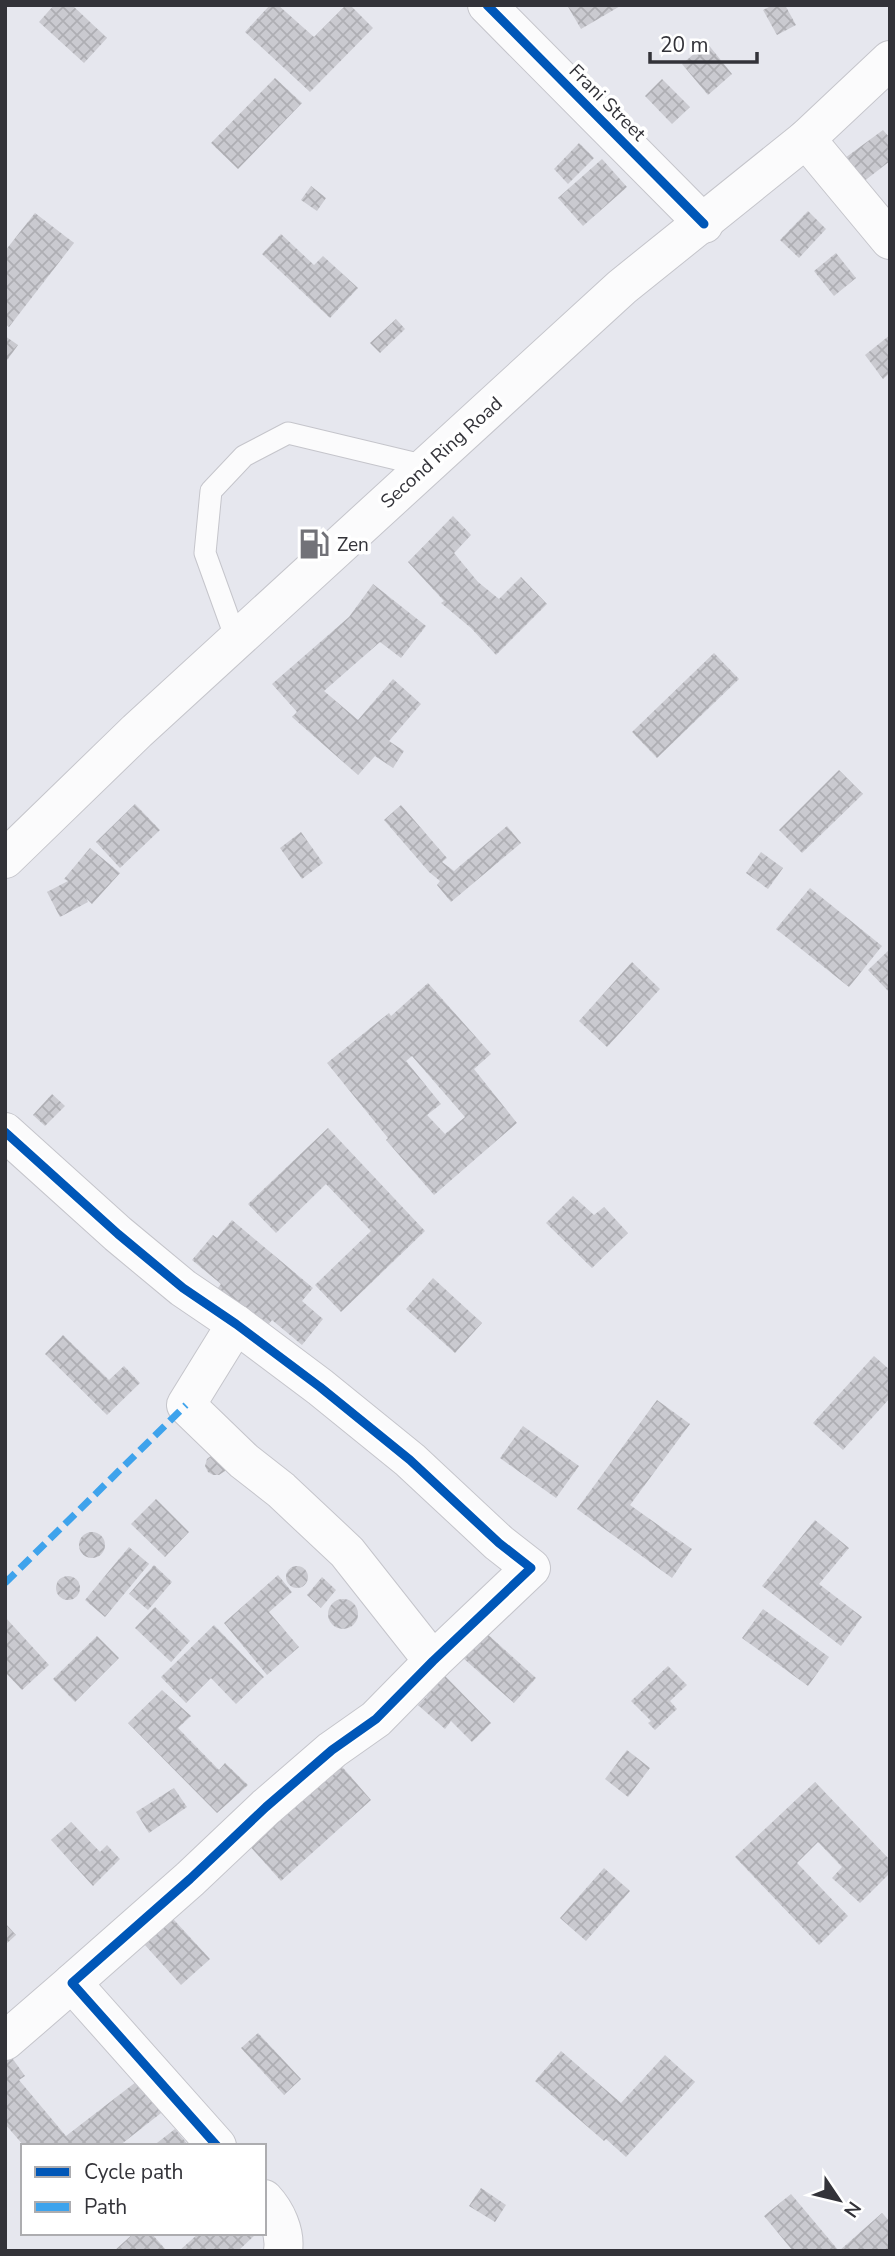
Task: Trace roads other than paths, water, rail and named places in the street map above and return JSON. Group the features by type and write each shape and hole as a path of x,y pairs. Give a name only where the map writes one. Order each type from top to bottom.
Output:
{"street":[{"name":"Frani Street","path":"487,5 704,224"},
{"name":"Second Ring Road","path":"5,859 236,639 622,287 704,224 806,139 890,60"},
{"path":"806,139 890,240"},
{"path":"5,1132 118,1234 183,1288 320,1387 410,1460 499,1543 531,1568 376,1719 332,1750 265,1807 190,1879 5,2041"},
{"path":"236,1324 186,1405 244,1461 281,1490 347,1552 433,1661"},
{"path":"72,1983 215,2144"},
{"path":"266,2201 276,2212 283,2251"}],"lane":[{"path":"236,639 205,553 211,491 244,456 288,433 426,466"}],"place":[{"name":"Zen","path":"314,544"}]}
